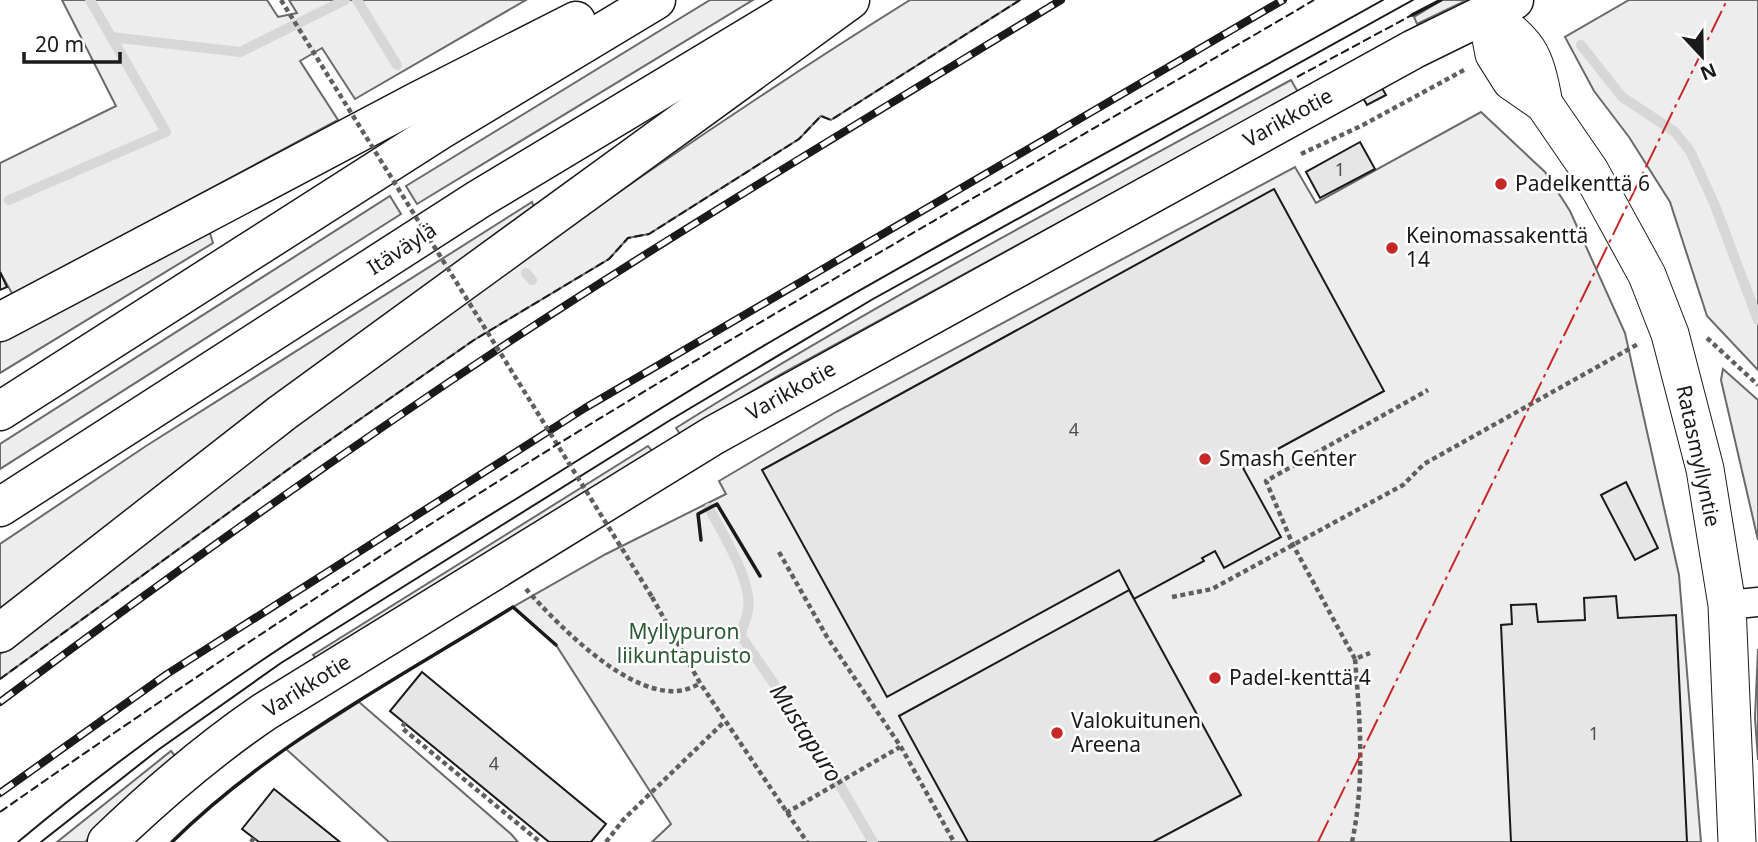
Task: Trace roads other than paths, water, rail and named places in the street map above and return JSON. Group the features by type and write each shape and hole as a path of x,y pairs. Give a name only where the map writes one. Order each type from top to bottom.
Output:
{"main road":[{"path":"0,323 418,101 618,0"},
{"path":"0,411 440,130 656,0"},
{"name":"Itäväylä","path":"0,507 479,199 810,0"},
{"path":"0,633 282,413 850,0"},
{"name":"Varikkotie","path":"107,842 161,789 264,712 714,435 949,303 1500,6"}],"street":[{"name":"Ratasmyllyntie","path":"1500,6 1537,68 1544,104 1597,183 1647,275 1670,334 1743,603 1737,842"}],"waterway":[{"path":"9,200 166,132 90,0"},
{"name":"Mustapuro","path":"111,37 240,52 345,0"},
{"name":"Mustapuro","path":"357,0 397,65"},
{"path":"1581,45 1622,97 1675,132 1690,151 1714,203 1758,320"},
{"name":"Mustapuro","path":"526,273 532,280"},
{"name":"Mustapuro","path":"709,508 746,585 748,610 741,636 817,746 873,842"}],"tram line":[{"path":"18,842 137,748 260,662 387,579 679,397 928,252 1383,0"},
{"path":"41,842 158,750 281,663 672,419 873,299 1413,0"}],"railway":[{"path":"0,702 253,517 512,340 716,210 1061,0"},
{"path":"0,793 167,674 585,408 1283,0"}],"place":[{"name":"Padelkenttä 6","path":"1501,184"},
{"name":"Keinomassakenttä 14","path":"1392,248"},
{"name":"Smash Center","path":"1205,459"},
{"name":"Padel-kenttä 4","path":"1215,678"},
{"name":"Valokuitunen Areena","path":"1057,733"}],"park label":[{"name":"Myllypuron liikuntapuisto","path":"684,644"}]}
